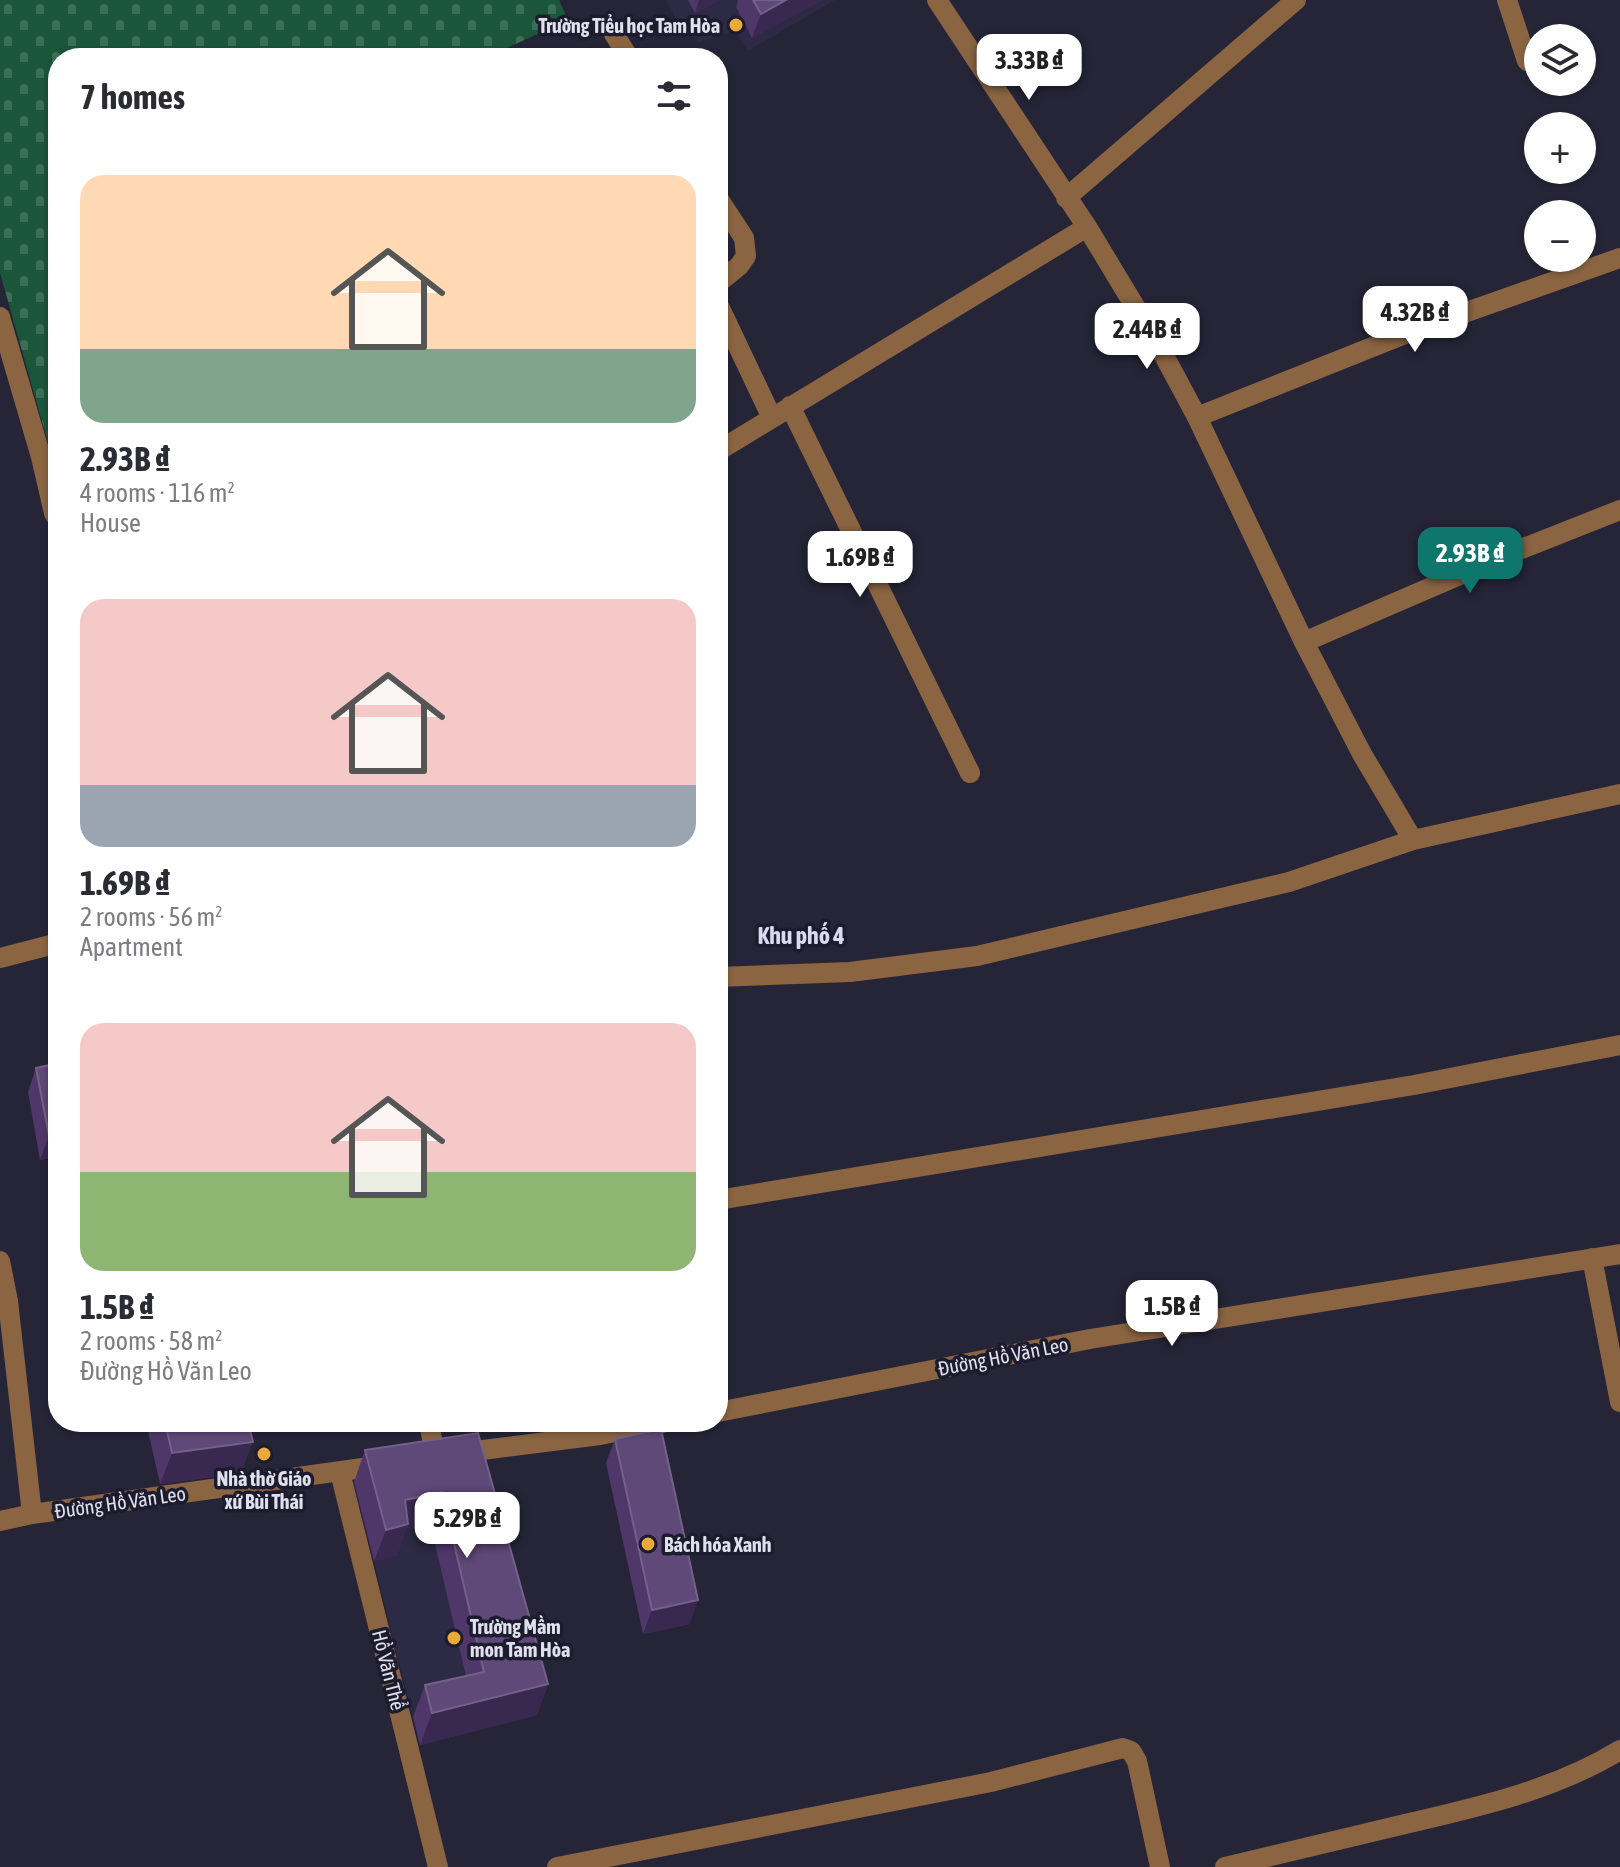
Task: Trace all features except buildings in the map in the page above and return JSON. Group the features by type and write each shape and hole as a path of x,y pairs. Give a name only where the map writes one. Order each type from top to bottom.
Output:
{"street":[{"path":"937,0 1087,227 1160,348 1197,417 1304,642 1362,754 1413,840"},
{"path":"1066,198 1296,0"},
{"path":"1507,0 1524,52"},
{"path":"614,34 623,48"},
{"path":"728,213 744,238 746,256 728,275"},
{"path":"728,445 1087,227"},
{"path":"1197,417 1410,332 1620,258"},
{"path":"0,317 48,487"},
{"path":"728,325 772,418"},
{"path":"790,406 970,773"},
{"path":"1304,642 1506,555 1620,510"},
{"path":"728,977 850,972 977,956 1289,882 1413,840 1620,794"},
{"path":"0,958 48,946"},
{"path":"728,1198 1414,1085 1620,1045"},
{"name":"Đường Hồ Văn Leo","path":"728,1410 1090,1339 1620,1254"},
{"path":"1592,1258 1620,1402"},
{"path":"0,1261 32,1514"},
{"path":"422,1459 427,1432"},
{"name":"Đường Hồ Văn Leo","path":"0,1521 615,1432"},
{"name":"Hồ Văn Thể","path":"340,1472 438,1867"},
{"path":"557,1867 991,1782 1123,1748 1131,1751 1137,1761 1160,1867"},
{"path":"1225,1867 1477,1807 1596,1765 1620,1750"}],"shaded area":[{"name":"Trường Tiểu học Tam Hòa","path":"666,0 835,0 748,51 735,31 698,42 676,20"},
{"name":"Trường Mầm mon Tam Hòa","path":"467,1464 537,1715 420,1745 354,1482"}],"green space":[{"path":"0,0 559,0 568,20 507,48 48,48 48,443 0,273"}],"place":[{"name":"Trường Tiểu học Tam Hòa","path":"736,25"},
{"name":"Nhà thờ Giáo xứ Bùi Thái","path":"264,1454"},
{"name":"Bách hóa Xanh","path":"648,1544"},
{"name":"Trường Mầm mon Tam Hòa","path":"454,1638"}],"district":[{"name":"Khu phố 4","path":"801,935"}]}
